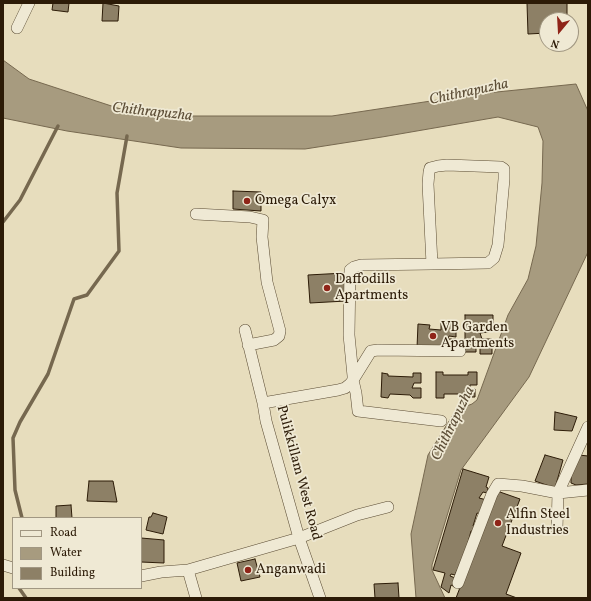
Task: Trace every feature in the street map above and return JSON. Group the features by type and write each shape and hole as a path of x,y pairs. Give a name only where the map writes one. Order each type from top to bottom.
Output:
{"street":[{"path":"17,28 29,3"},
{"path":"432,264 428,184 430,168 447,165 502,167 504,170 504,179 498,245 494,258 488,263 432,264 361,265 354,266 350,270 349,335 352,380 356,393 358,411 441,421"},
{"path":"196,214 250,217 263,220 262,238 267,282 280,331 274,340 248,345"},
{"path":"245,330 263,403"},
{"path":"352,380 371,351 460,351"},
{"name":"Pulikkillam West Road","path":"320,598 299,538 266,421 263,403 338,390 348,387 352,380"},
{"path":"557,529 558,493 588,427"},
{"path":"458,583 492,494 498,484 522,486 558,493 588,490"},
{"path":"142,576 161,572 188,570 299,538 358,515 388,507"},
{"path":"188,570 196,598"}],"water":[{"name":"Chithrapuzha","path":"3,60 29,79 142,116 332,116 477,94 576,84 588,111 588,252 529,377 461,470 432,565 432,570 445,598 416,598 411,534 428,455 456,410 472,404 477,400 508,315 528,279 536,246 542,183 543,141 538,127 498,117 305,149 181,148 67,131 3,118"}],"building":[{"path":"53,3 69,3 68,12 52,10"},
{"path":"103,3 119,6 118,21 102,21"},
{"path":"527,3 567,3 567,12 539,12 539,33 528,34"},
{"name":"Omega Calyx","path":"233,191 261,192 261,211 233,209"},
{"name":"Daffodills Apartments","path":"345,273 346,301 310,303 308,275"},
{"path":"465,315 493,315 493,329 488,332 480,333 482,339 492,339 492,354 480,354 480,346 476,346 476,352 465,352"},
{"name":"VB Garden Apartments","path":"441,323 456,324 456,337 449,336 448,339 456,339 456,350 417,348 418,324 430,325 429,329 441,330"},
{"path":"436,372 443,372 443,375 468,375 468,372 477,372 477,385 470,385 470,389 475,389 475,397 469,397 469,394 444,394 444,398 436,398"},
{"path":"382,373 388,374 388,376 413,377 413,373 421,373 421,383 414,383 412,388 421,388 421,398 413,398 410,395 390,394 388,398 381,397"},
{"path":"555,412 577,417 572,431 554,430"},
{"path":"545,455 563,460 555,488 535,481"},
{"path":"579,455 588,456 588,484 576,485 571,483 571,470"},
{"name":"Alfin Steel Industries","path":"463,469 489,477 486,487 488,488 487,493 483,492 479,498 487,500 480,514 477,513 473,526 476,527 475,532 471,531 461,569 457,570 455,575 451,574 450,576 458,579 455,587 451,585 449,593 441,587 445,573 433,570"},
{"path":"89,481 113,481 117,502 87,501"},
{"name":"Alfin Steel Industries","path":"497,491 520,499 502,546 521,553 506,594 517,598 456,598"},
{"path":"71,505 72,517 56,517 56,506"},
{"path":"153,513 167,517 163,534 146,530 149,517 151,517"},
{"path":"142,538 164,540 164,563 142,562"},
{"name":"Anganwadi","path":"255,559 260,577 241,581 237,563"},
{"path":"398,583 399,598 375,598 374,584"}],"waterway":[{"path":"3,222 20,200 58,126"},
{"path":"22,517 15,490 13,438 20,422 48,374 74,299 87,295 119,251 117,193 127,136"},
{"path":"20,589 26,598"}],"place":[{"name":"Omega Calyx","path":"247,201"},
{"name":"Daffodills Apartments","path":"327,288"},
{"name":"VB Garden Apartments","path":"433,336"},
{"name":"Alfin Steel Industries","path":"498,523"},
{"name":"Anganwadi","path":"248,570"}]}
